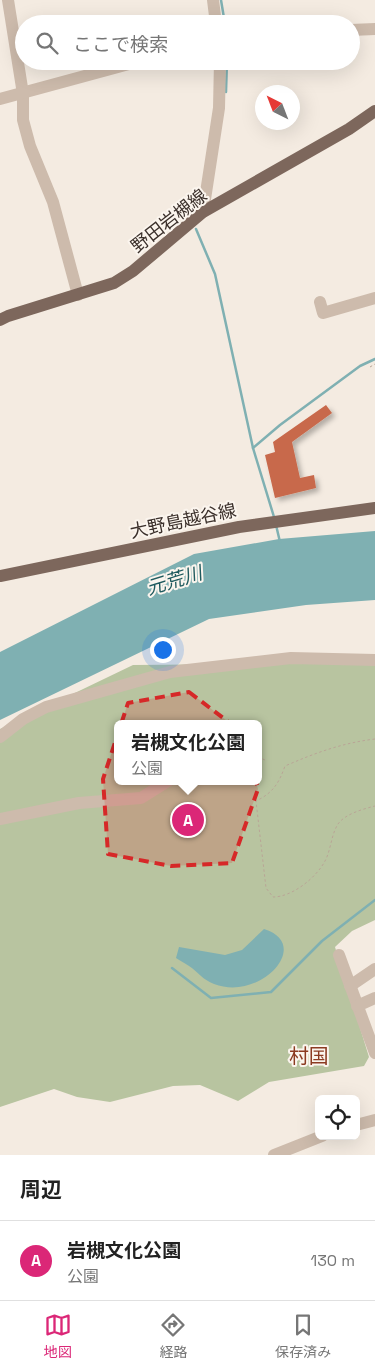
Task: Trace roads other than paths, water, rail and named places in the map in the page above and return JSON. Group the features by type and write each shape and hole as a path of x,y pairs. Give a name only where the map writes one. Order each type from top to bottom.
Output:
{"main road":[{"name":"野田岩槻線","path":"0,320 20,311 78,296 114,283 132,271 203,212 375,112"},
{"name":"大野島越谷線","path":"0,576 239,527 375,508"}],"street":[{"path":"8,0 15,44"},
{"path":"213,0 215,15"},
{"path":"360,30 375,29"},
{"path":"19,70 23,94 23,120 30,146 53,202 78,296"},
{"path":"0,99 108,70"},
{"path":"203,212 219,108 220,70"},
{"path":"320,302 323,314 375,298"},
{"path":"0,736 22,719 46,707 170,672 291,658 375,660"},
{"path":"0,819 79,803 141,798 162,785"},
{"path":"339,955 375,1053"},
{"path":"350,986 375,969"},
{"path":"358,1006 375,998"},
{"path":"360,1124 375,1120"},
{"path":"274,1155 315,1139"}],"water":[{"name":"元荒川","path":"375,531 375,600 306,605 209,619 0,720 0,652 194,554 279,539"},
{"path":"264,929 278,936 283,946 282,958 275,969 249,985 232,987 214,984 176,958 179,947 225,955 242,950"}],"waterway":[{"path":"221,0 224,15"},
{"path":"226,92 227,70"},
{"path":"196,229 215,274 253,448 274,517"},
{"path":"253,448 280,425 360,366 375,359"},
{"path":"276,525 280,542"},
{"path":"172,968 211,998 271,992 322,941 375,900"}],"place":[{"name":"岩槻文化公園","path":"188,820"}],"district":[{"name":"村国","path":"309,1056"}]}
